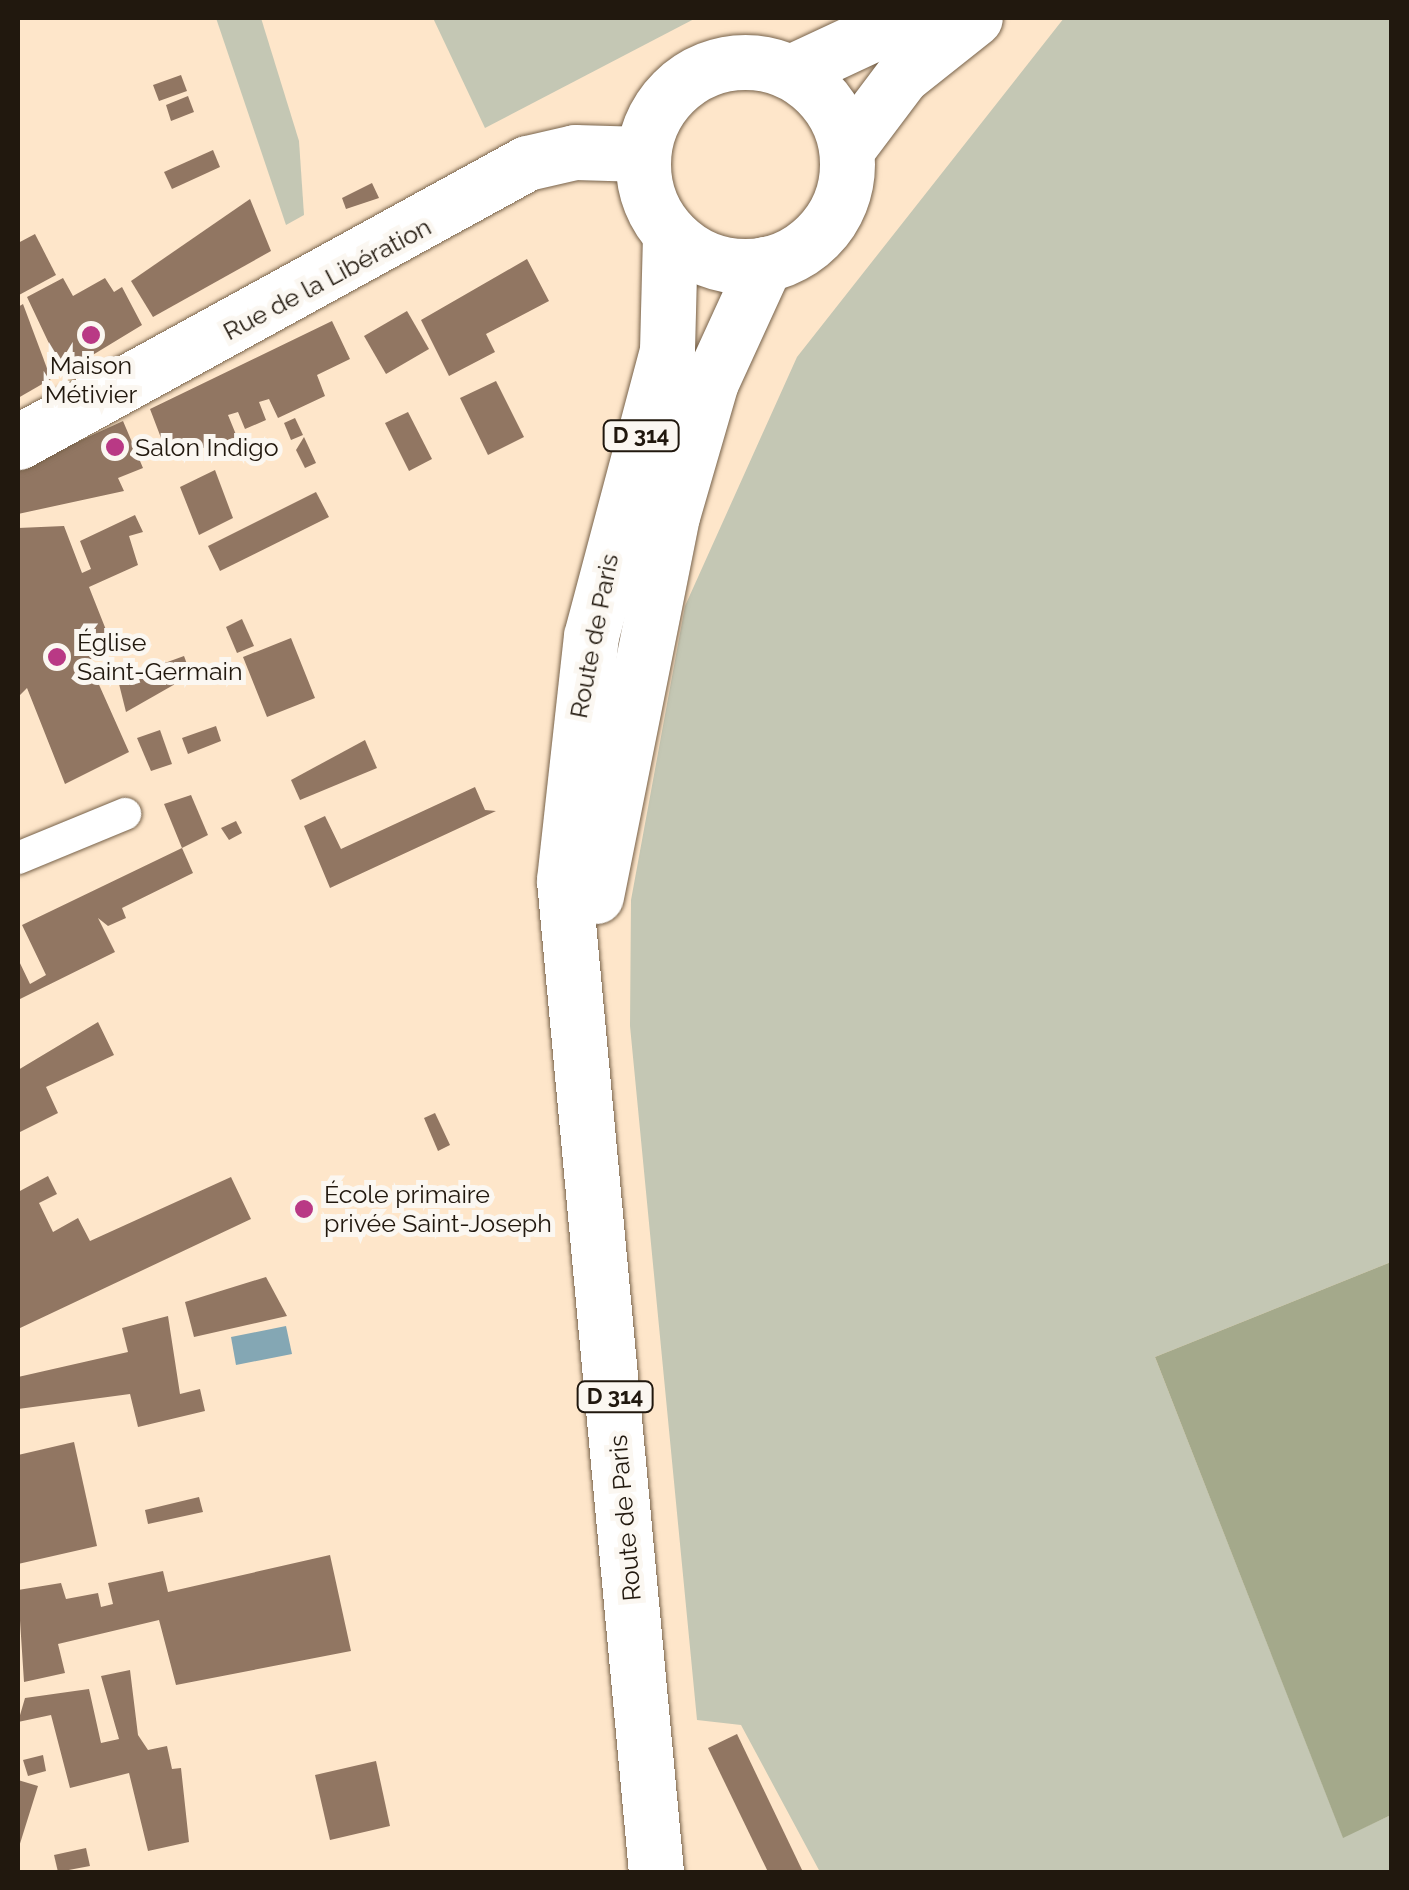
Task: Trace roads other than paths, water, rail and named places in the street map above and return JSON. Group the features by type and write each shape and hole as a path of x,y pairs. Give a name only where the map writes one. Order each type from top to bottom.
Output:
{"main road":[{"path":"790,72 907,18"},
{"path":"847,149 818,91 790,72 726,64 696,75 670,95 643,154 649,196 670,234 718,264 765,264 814,241 835,214 847,149 902,76 975,18"},
{"name":"Rue de la Libération","path":"18,442 527,163 575,152 643,154"},
{"name":"Route de Paris","path":"656,1872 564,880 574,740 618,521 667,350 670,234"},
{"name":"Route de Paris","path":"582,1044 614,773 672,516 711,382 765,264"}],"street":[{"path":"18,858 125,814"}],"water":[{"path":"286,1326 292,1354 236,1365 231,1337"}],"place":[{"name":"Maison Métivier","path":"91,335"},
{"name":"Salon Indigo","path":"115,447"},
{"name":"Église Saint-Germain","path":"57,657"},
{"name":"École primaire privée Saint-Joseph","path":"304,1209"}]}
